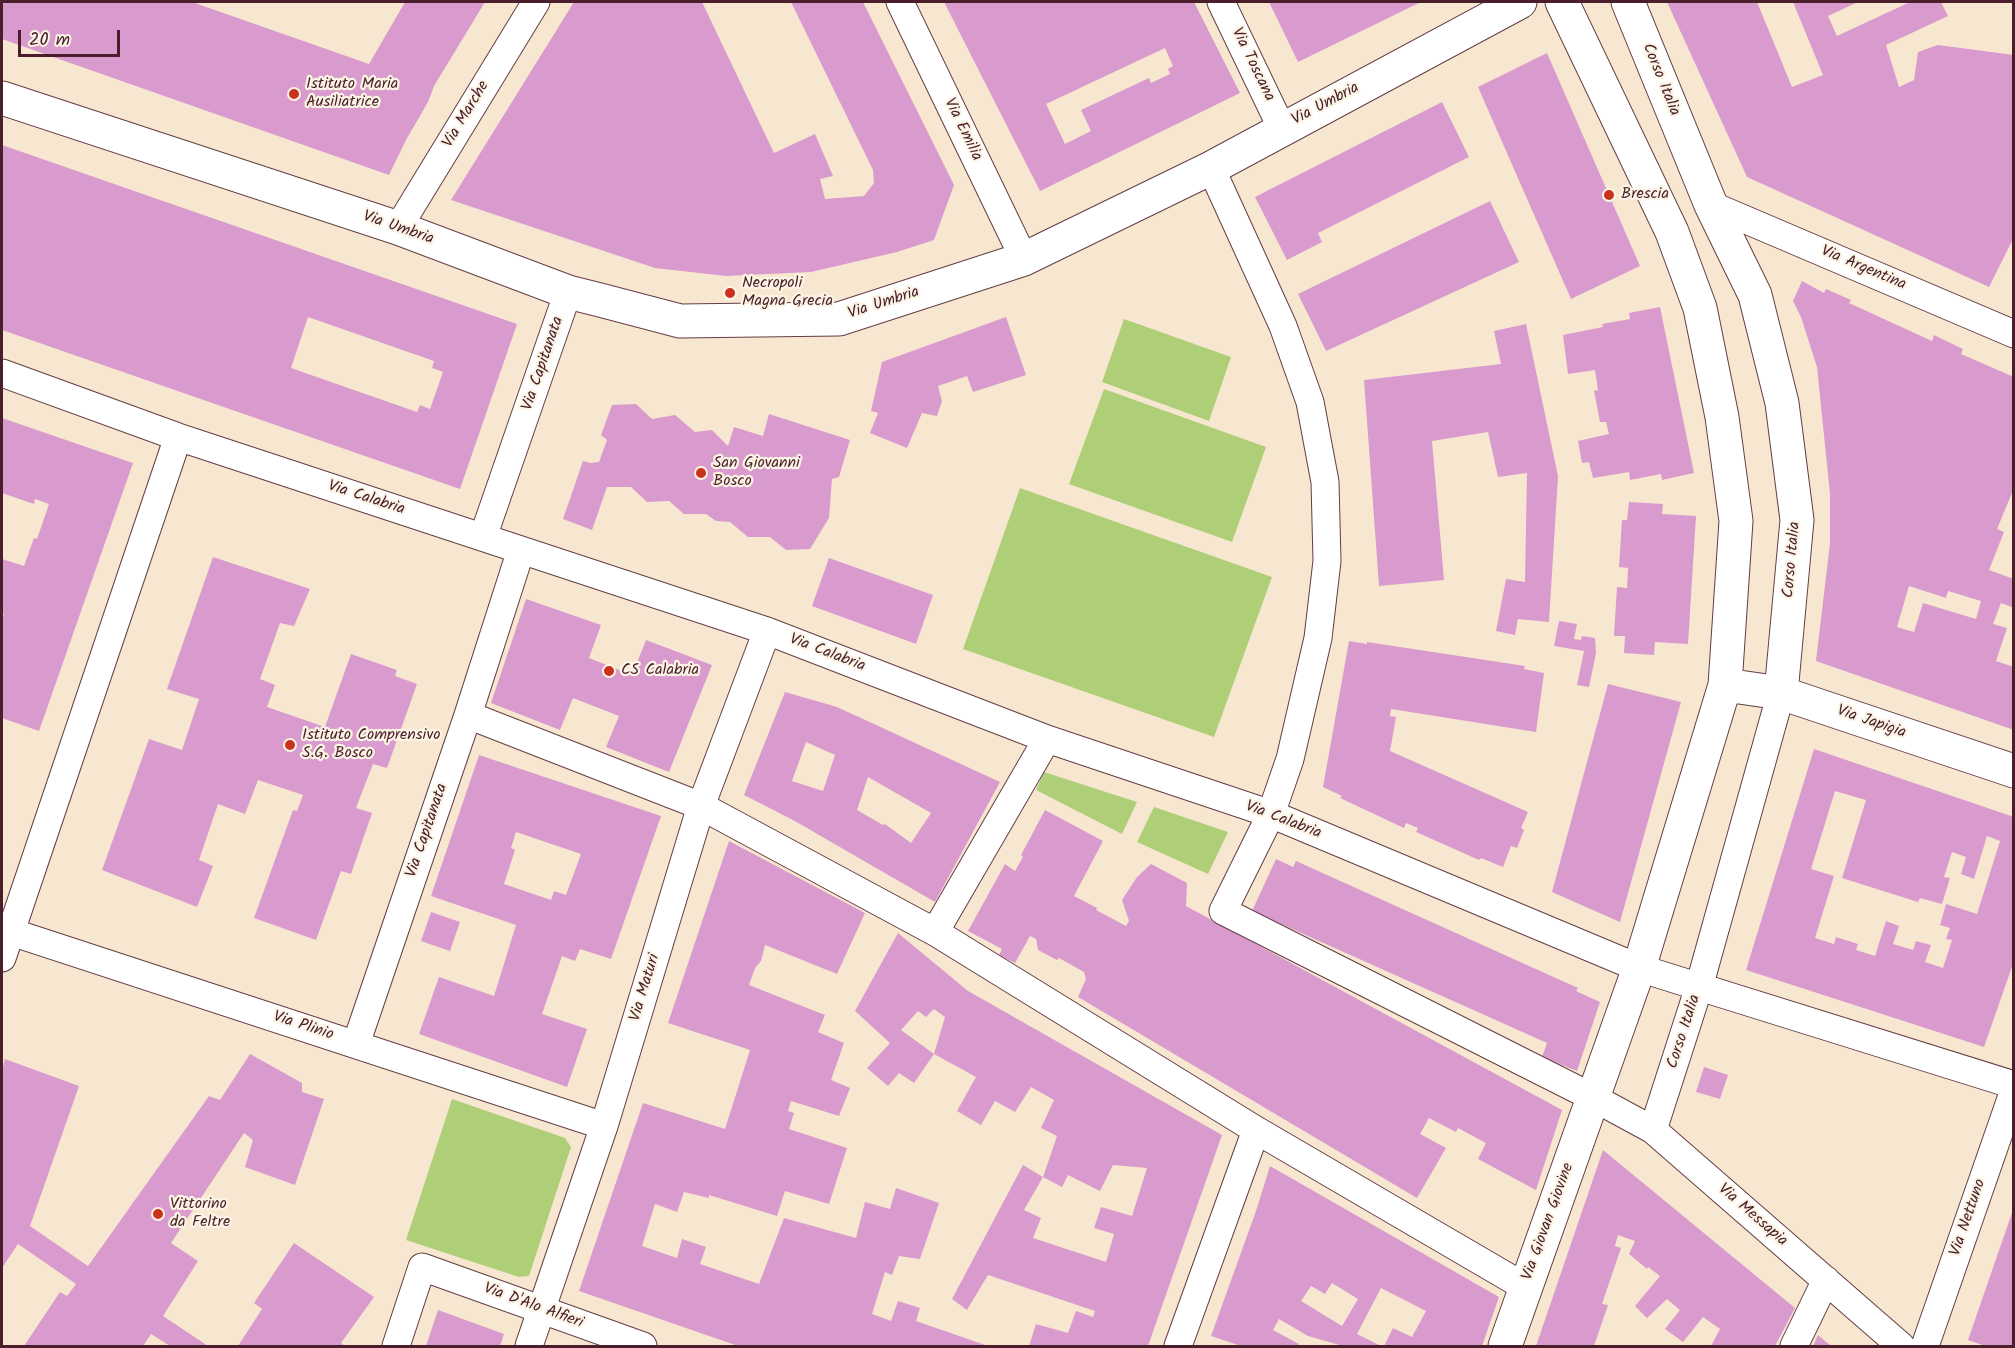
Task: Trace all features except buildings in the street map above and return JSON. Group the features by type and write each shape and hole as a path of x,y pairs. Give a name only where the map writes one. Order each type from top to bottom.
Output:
{"street":[{"name":"Via Marche","path":"398,228 536,2"},
{"name":"Via Emilia","path":"900,2 1024,259"},
{"name":"Via Toscana","path":"1221,2 1282,129"},
{"name":"Via Umbria","path":"2,98 398,228 568,292 680,321 839,319 1024,259 1211,168 1520,2"},
{"path":"1562,2 1672,232 1700,308 1722,417 1736,521 1725,685 1639,968 1594,1098"},
{"name":"Corso Italia","path":"1628,2 1712,205 1755,295 1784,415 1797,520 1781,693 1699,987 1653,1130"},
{"path":"1211,168 1283,326 1310,402 1325,482 1326,561 1318,638 1290,759 1271,814"},
{"name":"Via Argentina","path":"1712,205 2012,331"},
{"name":"Via Capitanata","path":"483,537 568,292"},
{"name":"Via Calabria","path":"2,374 178,436 767,631 1047,739 1271,814 1639,968 2013,1085"},
{"path":"2,958 6,931 178,436"},
{"name":"Via Capitanata","path":"356,1044 468,715 521,550"},
{"name":"Via Maturi","path":"529,1347 604,1126 701,806 767,631"},
{"name":"Via Japigia","path":"1725,685 1781,693 2013,771"},
{"path":"468,715 701,806 935,932 1256,1130 1525,1287"},
{"path":"935,932 1047,739"},
{"name":"Via Messapia","path":"1271,814 1223,911 1653,1130 1901,1347"},
{"name":"Via Plinio","path":"6,931 604,1126"},
{"name":"Via Nettuno","path":"1924,1347 2013,1090"},
{"name":"Via Giovan Giovine","path":"1505,1347 1594,1098"},
{"path":"1178,1347 1256,1130"},
{"name":"Via D'Alo Alfieri","path":"396,1347 422,1267 643,1347"},
{"path":"1794,1347 1826,1280"}],"green space":[{"path":"1124,319 1231,357 1209,421 1102,382"},
{"path":"1104,389 1266,447 1232,542 1069,484"},
{"path":"1020,488 1272,577 1214,737 963,649"},
{"path":"1044,772 1137,802 1122,834 1036,790"},
{"path":"1154,807 1228,832 1208,874 1137,842"},
{"path":"452,1099 565,1138 571,1147 529,1276 519,1277 406,1240"}],"place":[{"name":"Istituto Maria Ausiliatrice","path":"294,94"},
{"name":"Brescia","path":"1609,195"},
{"name":"Necropoli Magna Grecia","path":"730,293"},
{"name":"San Giovanni Bosco","path":"701,473"},
{"name":"CS Calabria","path":"609,671"},
{"name":"Istituto Comprensivo S.G. Bosco","path":"290,745"},
{"name":"Vittorino da Feltre","path":"158,1214"}]}
